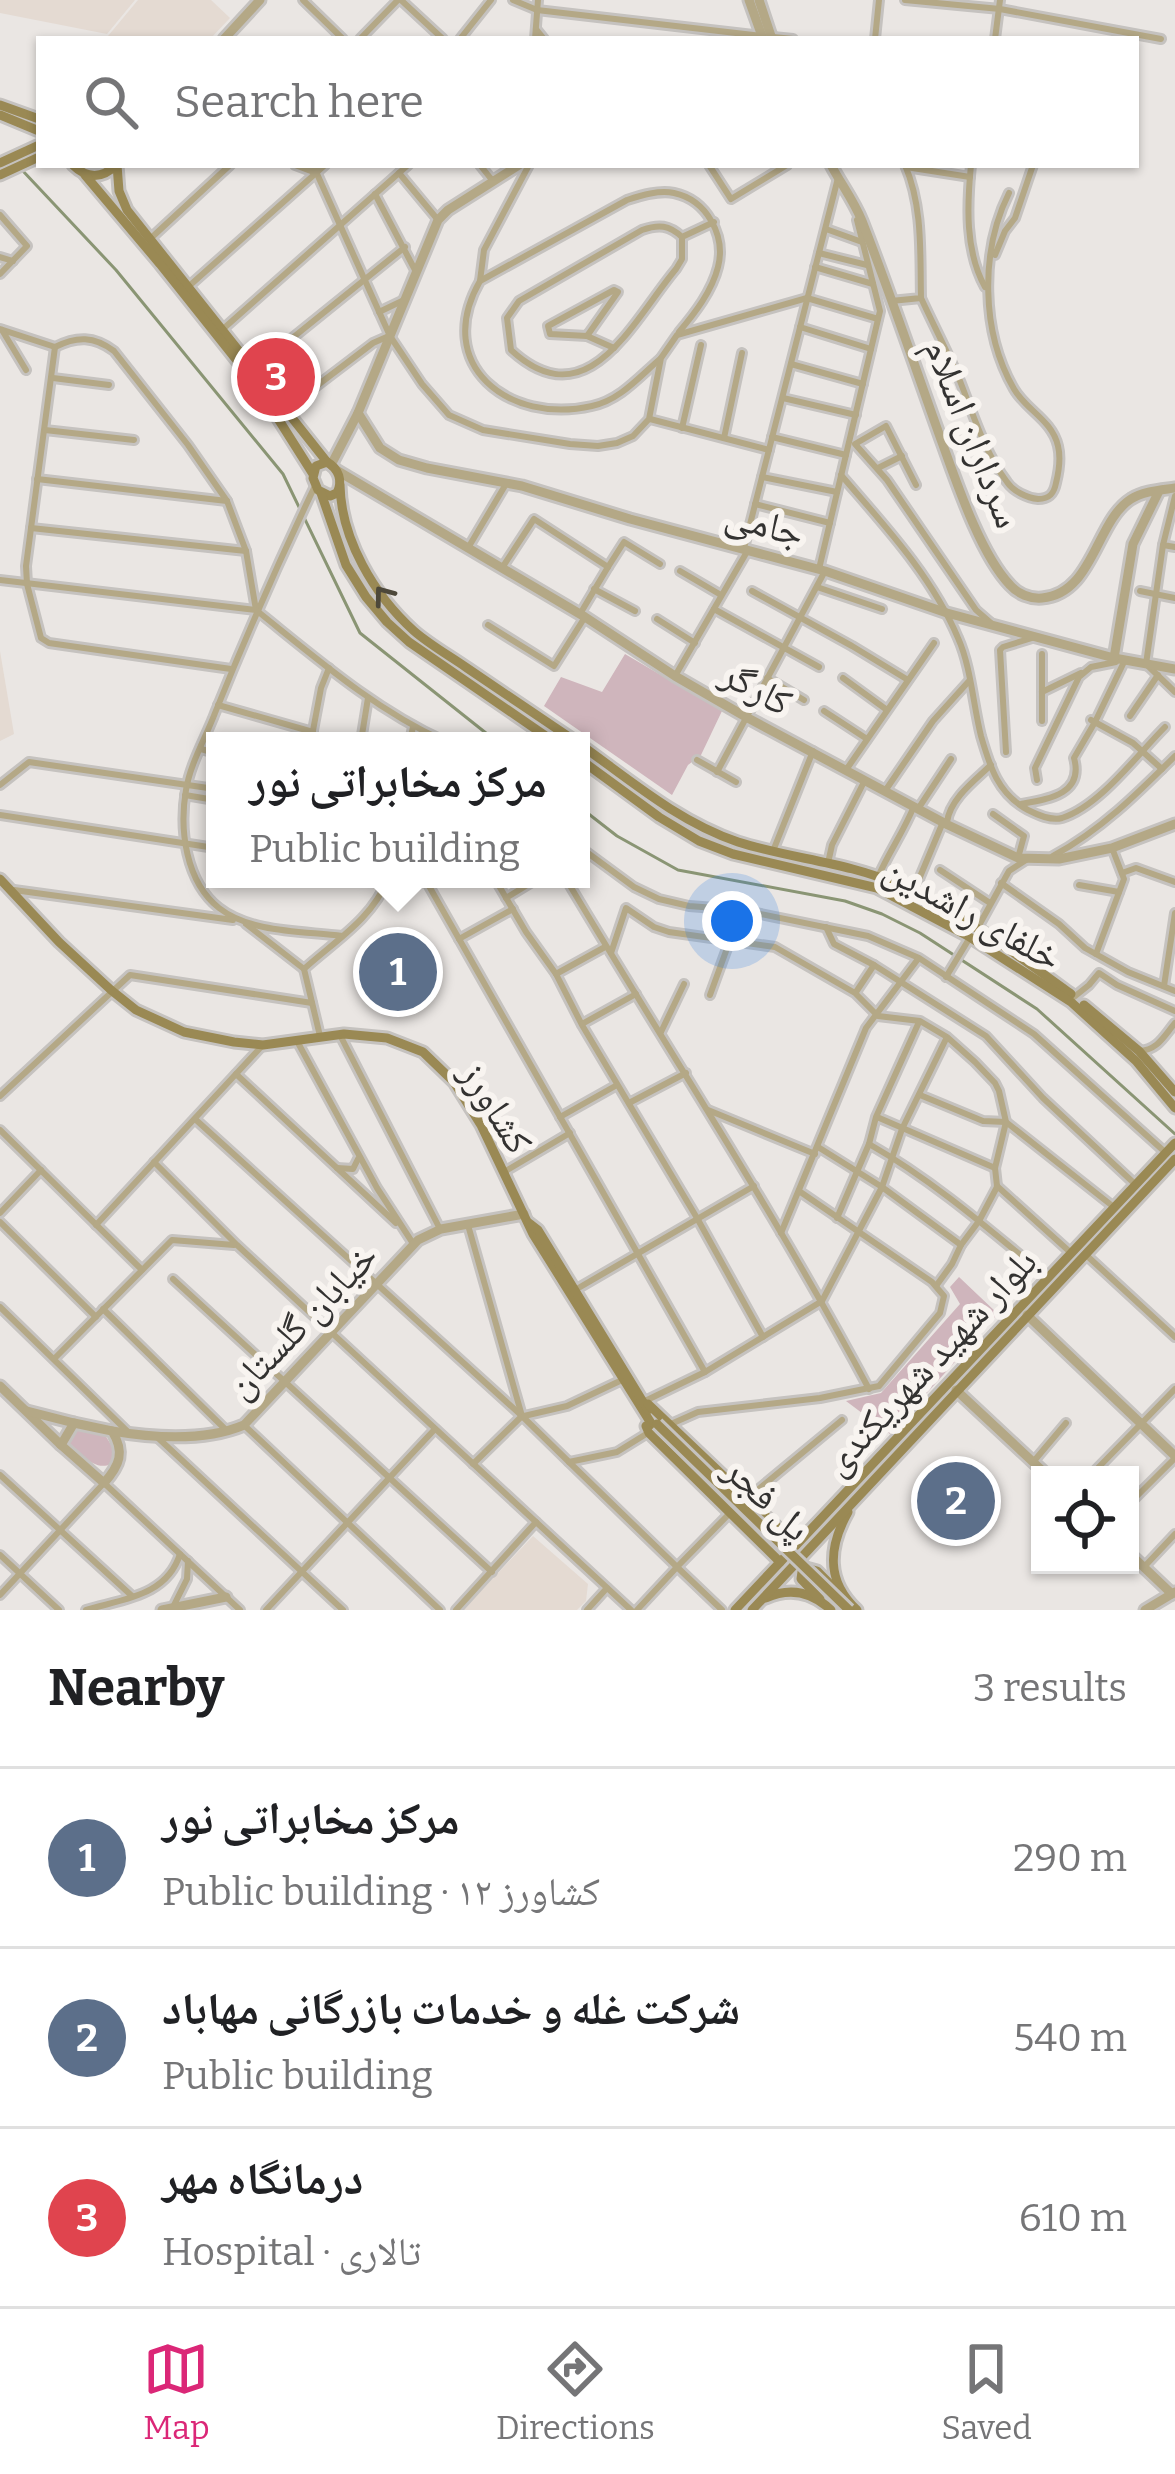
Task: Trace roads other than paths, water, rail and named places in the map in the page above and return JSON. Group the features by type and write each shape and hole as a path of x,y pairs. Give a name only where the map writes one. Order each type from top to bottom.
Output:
{"main road":[{"path":"0,105 36,118"},
{"path":"0,116 36,130"},
{"path":"1,171 26,149 14,121"},
{"path":"76,169 102,175 112,168"},
{"path":"117,168 122,200 150,239 332,466 354,544 391,607 415,632 562,732"},
{"path":"76,169 258,387 316,484 346,565 366,598 409,642 540,732"},
{"path":"316,484 319,463 332,466"},
{"path":"316,484 334,495 340,485"},
{"path":"590,752 676,814 708,831 878,877 914,893 1074,997 1139,1051 1175,1092"},
{"name":"خلفای راشدین","path":"590,767 699,841 734,854 877,888 974,933 1071,1002 1136,1061 1175,1108"},
{"name":"کشاورز","path":"0,879 111,991 136,1010 184,1032 263,1045 340,1035 387,1038 423,1052 454,1082 481,1125 533,1234 622,1380 638,1395 657,1428"},
{"path":"1172,1160 1175,1143"},
{"name":"بلوار شهید شهریکندی","path":"735,1610 1136,1185 1172,1160"},
{"name":"بلوار شهید شهریکندی","path":"752,1610 1172,1160"},
{"path":"527,1218 638,1395"},
{"path":"657,1428 796,1545"},
{"path":"657,1428 729,1514 780,1562"},
{"name":"پل فجر","path":"657,1428 849,1610"},
{"path":"849,1610 834,1570 835,1548 838,1532 860,1494"},
{"path":"831,1610 801,1580 802,1572 806,1568 817,1571 842,1595"},
{"path":"762,1600 782,1592 820,1599"}],"street":[{"path":"229,36 260,0"},
{"path":"303,0 340,36"},
{"path":"363,36 399,0 440,36"},
{"path":"462,36 491,0"},
{"path":"513,0 753,36"},
{"path":"749,0 766,36"},
{"path":"759,0 767,36"},
{"path":"875,36 879,0"},
{"path":"905,0 1000,5 1125,36"},
{"path":"535,36 538,5"},
{"path":"995,36 1000,5"},
{"path":"536,28 542,36"},
{"path":"1139,37 1161,39"},
{"path":"150,239 227,168"},
{"path":"223,329 405,168"},
{"path":"482,168 492,180"},
{"path":"332,466 438,220 514,168"},
{"path":"480,280 627,200 648,194 674,193 714,222 718,267 696,311 661,358 625,391 594,406 559,409 506,397 479,375 466,350 465,324 484,250 527,168"},
{"path":"711,168 731,200 782,168"},
{"name":"سرداران اسلام","path":"833,168 854,205 965,506 1010,586 1042,598 1066,589 1131,499 1175,492"},
{"path":"907,168 915,188 921,237 921,298 1008,485 1035,499 1049,497 1055,490 1058,442 1047,422 1015,391 995,341 987,290 1000,212 1009,193"},
{"path":"918,168 970,177"},
{"path":"971,168 969,228 976,270 987,290"},
{"path":"991,264 1016,218 1032,168"},
{"path":"188,287 314,169 389,336 449,415 483,430 518,437 598,446 617,443 633,436 650,419 661,358"},
{"path":"399,173 438,220"},
{"path":"675,676 746,549 838,178"},
{"path":"375,194 416,273"},
{"path":"717,772 817,587 846,455 853,442 878,319 878,300 854,205"},
{"path":"0,215 27,249 0,274"},
{"path":"682,237 714,222"},
{"path":"651,226 674,229 682,237 682,260 676,269 614,348 589,370 542,372 511,350 507,318 519,301 651,226"},
{"path":"825,229 862,242"},
{"path":"254,369 405,247"},
{"path":"819,253 867,265"},
{"path":"0,257 13,261"},
{"path":"815,267 873,284"},
{"path":"587,336 618,292 614,290 548,326 550,334 587,336 614,348"},
{"path":"677,335 807,298 878,319"},
{"path":"891,301 921,298"},
{"path":"379,312 405,299"},
{"path":"800,327 871,350"},
{"path":"1,330 55,347 87,338 114,351 227,501 246,551 256,610"},
{"path":"1,330 8,350 26,370"},
{"path":"285,410 389,336"},
{"path":"682,428 701,345"},
{"path":"55,347 26,566 41,638 232,669"},
{"path":"724,438 742,353"},
{"path":"790,363 863,384"},
{"path":"51,378 109,385"},
{"path":"782,398 856,416"},
{"name":"جامی","path":"358,413 380,448 399,460 507,482 822,570 947,614 1175,669"},
{"path":"650,419 769,450"},
{"path":"853,442 886,426 916,484"},
{"path":"45,430 134,440"},
{"path":"772,437 846,455"},
{"path":"853,442 878,469 976,610 995,626"},
{"path":"878,469 902,456"},
{"name":"کارگر","path":"332,466 746,717 946,824 1022,859 1047,860 1112,848 1175,824"},
{"path":"842,475 904,550 947,614 959,640 995,778 1007,797 1051,819 1063,818 1117,778 1165,727"},
{"path":"762,477 837,492"},
{"path":"37,479 227,501"},
{"path":"468,548 507,482"},
{"path":"207,732 256,610 316,484"},
{"path":"340,485 374,493"},
{"path":"1019,805 1061,794 1075,781 1074,758 1120,659 1133,544 1159,491"},
{"path":"1175,492 1154,593 1146,664 1175,692"},
{"path":"754,504 830,523"},
{"path":"502,568 534,519 608,567"},
{"path":"31,528 246,551"},
{"path":"488,625 554,666 624,542 660,565"},
{"path":"1163,544 1175,547"},
{"path":"680,571 722,596"},
{"path":"0,580 256,610 368,698 424,732"},
{"path":"817,587 882,609"},
{"path":"594,589 635,611"},
{"path":"1140,590 1175,598"},
{"path":"752,591 908,680"},
{"path":"714,609 818,667"},
{"path":"657,619 695,643"},
{"path":"1006,752 1000,650 1035,637"},
{"path":"846,770 934,643"},
{"path":"1042,654 1042,721"},
{"path":"1042,692 1091,667 1120,659"},
{"path":"313,732 328,668"},
{"path":"1037,780 1036,768 1084,671"},
{"path":"1130,716 1158,675"},
{"path":"767,678 803,700"},
{"path":"843,679 887,710"},
{"path":"885,791 933,721 968,681"},
{"path":"362,732 368,698"},
{"path":"218,705 300,732"},
{"path":"824,711 867,739"},
{"path":"1093,721 1118,733 1162,769"},
{"path":"412,732 413,727"},
{"path":"206,735 185,795 186,843 195,881 222,911 304,969 320,1038"},
{"path":"201,748 206,750"},
{"path":"772,851 813,752"},
{"path":"1047,860 1089,836 1175,756"},
{"path":"878,877 916,807 951,759"},
{"path":"697,760 736,782"},
{"path":"0,785 29,762 206,788"},
{"path":"914,893 946,816 991,765"},
{"path":"828,863 832,845 865,780"},
{"path":"185,795 206,798"},
{"path":"946,977 1001,883 1022,859 1024,836 993,814"},
{"path":"0,815 206,846"},
{"path":"1096,954 1124,879 1112,848"},
{"path":"590,856 659,899 868,935 919,958 1034,1034 1172,1160"},
{"path":"1122,873 1136,868 1175,882"},
{"path":"940,870 990,904"},
{"path":"1001,883 1096,954 1175,991"},
{"path":"1079,885 1119,892"},
{"path":"304,969 361,923 384,888"},
{"path":"430,888 705,1372"},
{"path":"500,888 556,974 763,1337"},
{"path":"506,898 522,888"},
{"path":"571,888 754,1186 869,1389"},
{"path":"11,890 342,936"},
{"path":"556,974 608,950 626,908 669,932 775,947 855,993 878,1016 920,1021 947,1037 995,1083 1006,1122 994,1168 997,1186 936,1286"},
{"path":"459,939 513,909"},
{"path":"710,995 741,910"},
{"path":"1164,986 1175,913"},
{"path":"826,927 834,944 986,1036 1043,1098 1136,1185"},
{"path":"781,1233 866,1028 919,958"},
{"path":"855,993 874,965"},
{"path":"1074,997 1099,973 1175,1011"},
{"path":"0,1096 130,975 312,1004"},
{"path":"661,1032 684,984"},
{"path":"582,1024 636,994"},
{"path":"837,1218 920,1021"},
{"path":"1139,1051 1150,1050 1175,1022"},
{"path":"340,1035 441,1229"},
{"path":"638,1395 705,1372 822,1301 882,1187 902,1130 947,1037"},
{"path":"297,1041 414,1245"},
{"path":"96,1225 263,1045"},
{"path":"629,1103 686,1073"},
{"path":"236,1074 403,1230"},
{"path":"560,1117 617,1085"},
{"path":"920,1095 983,1121 1006,1122 1114,1208"},
{"path":"708,1110 817,1151 857,1172 961,1245"},
{"path":"876,1117 994,1168"},
{"path":"195,1119 521,1416 722,1610"},
{"path":"0,1130 142,1270"},
{"path":"504,1172 570,1133"},
{"path":"869,1144 979,1221 1048,1278"},
{"path":"337,1168 352,1168 359,1156"},
{"path":"154,1162 237,1245 634,1610 729,1514"},
{"path":"0,1213 41,1170"},
{"path":"575,1290 754,1186"},
{"path":"997,1186 1071,1253"},
{"path":"569,1462 617,1452 657,1428 698,1412 787,1403 879,1386 940,1313 944,1296 799,1191"},
{"name":"خیابان گلستان","path":"26,1411 130,1434 227,1432 244,1425 414,1245 441,1229 527,1218"},
{"path":"0,1222 96,1317"},
{"path":"468,1225 521,1416"},
{"path":"53,1359 172,1240 237,1245"},
{"path":"1085,1254 1175,1337"},
{"path":"173,1279 492,1572"},
{"path":"0,1306 130,1434"},
{"path":"104,1309 227,1432"},
{"path":"1028,1315 1175,1457 1139,1494"},
{"path":"473,1464 521,1416 567,1406 622,1380"},
{"path":"0,1387 240,1610"},
{"path":"1100,1466 1175,1389"},
{"path":"956,1390 1037,1466"},
{"path":"746,1499 842,1420"},
{"path":"62,1445 74,1423"},
{"path":"1033,1462 1066,1423"},
{"path":"244,1425 440,1610"},
{"path":"266,1610 435,1429"},
{"path":"0,1595 115,1470 121,1457 112,1431"},
{"path":"154,1435 343,1610"},
{"path":"0,1475 132,1597"},
{"path":"456,1610 536,1522"},
{"path":"1144,1567 1175,1534"},
{"path":"86,1610 148,1593 175,1568 180,1553"},
{"path":"0,1555 59,1610"},
{"path":"171,1609 187,1579 188,1561"},
{"path":"1139,1562 1174,1593 1144,1610"},
{"path":"586,1610 607,1588"},
{"path":"171,1609 226,1597"}],"waterway":[{"path":"22,170 116,270 283,474 360,633 485,732"},
{"path":"590,815 678,870 845,901 920,933 1037,1009 1175,1134"}],"place":[{"name":"درمانگاه مهر","path":"276,377"},
{"name":"مرکز مخابراتی نور","path":"398,972"},
{"name":"شرکت غله و خدمات بازرگانی مهاباد","path":"956,1501"}]}
